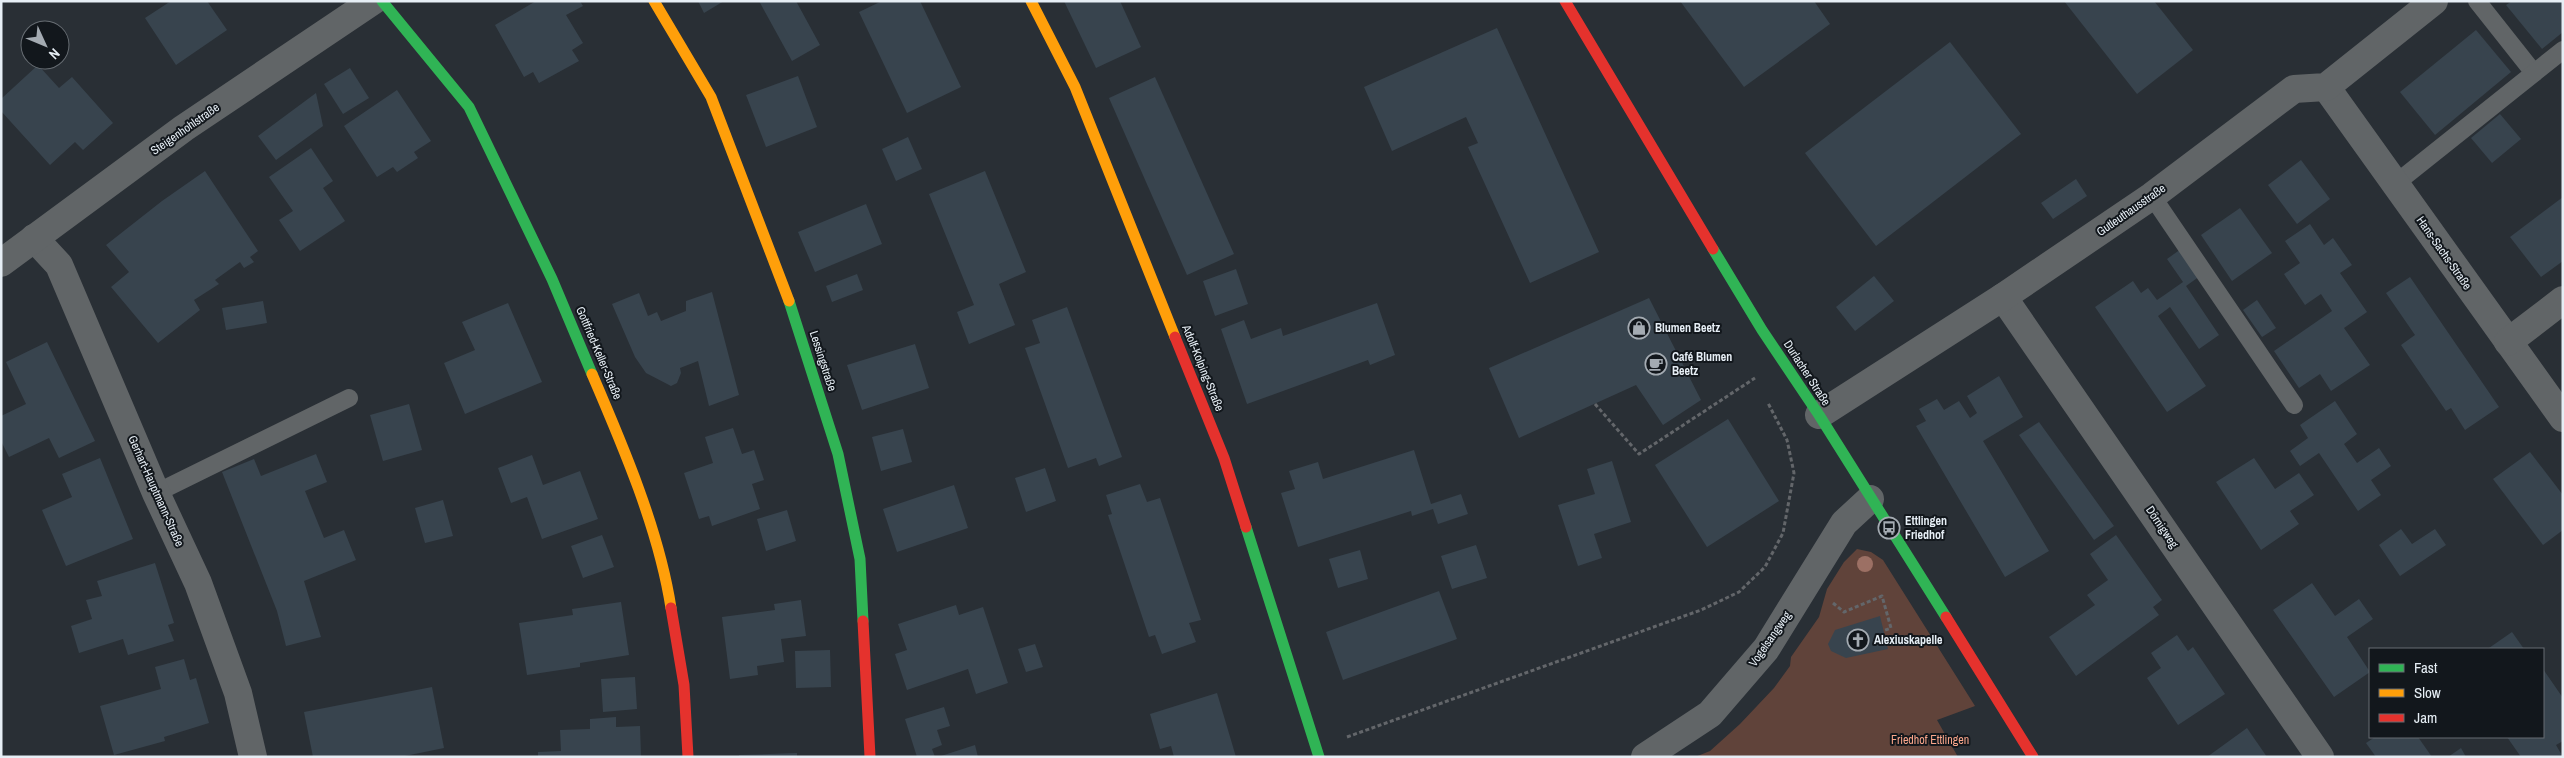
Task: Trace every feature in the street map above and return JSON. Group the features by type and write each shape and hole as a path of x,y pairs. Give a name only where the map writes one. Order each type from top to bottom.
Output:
{"street":[{"name":"Steigenhohlstraße","path":"1,263 184,128 373,1"},
{"name":"Gottfried-Keller-Straße","path":"382,1 468,107 552,278 626,453 667,581 684,685 688,757"},
{"name":"Lessingstraße","path":"654,1 711,97 791,306 838,454 860,559 870,757"},
{"name":"Adolf-Kolping-Straße","path":"1031,1 1075,87 1224,458 1318,753"},
{"name":"Durlacher Straße","path":"1565,1 1762,330 1819,415 2033,757"},
{"path":"2326,87 2434,1"},
{"name":"Gutleuthausstraße","path":"1819,415 2004,296 2152,196 2294,89 2326,87"},
{"name":"Hans-Sachs-Straße","path":"2326,87 2563,418"},
{"name":"Gerhart-Hauptmann-Straße","path":"34,238 59,265 156,494 198,583 238,693 253,757"},
{"name":"Dörnigweg","path":"2004,296 2320,757"},
{"path":"2508,342 2563,300"},
{"name":"Vogelsangweg","path":"1644,757 1710,714 1766,649 1844,523 1870,499"}],"lane":[{"path":"2476,1 2534,73"},
{"path":"2395,184 2563,50"},
{"path":"2152,196 2294,405"},
{"path":"156,494 349,398"}],"path":[{"path":"1751,370 1760,386"},
{"path":"1595,404 1639,454 1756,377"},
{"path":"1318,753 1701,610 1739,592 1765,567 1783,533 1794,473 1787,440 1765,395"},
{"path":"1808,583 1844,612 1887,593"},
{"path":"1882,596 1891,628 1883,631"}],"green space":[{"name":"Friedhof Ettlingen","path":"1857,549 1871,552 1883,560 1975,706 1937,720 1958,757 1695,757 1710,751 1740,724 1774,688 1790,666 1791,657 1819,617 1827,589 1844,562"}],"building":[{"path":"171,1 207,1 227,30 176,65 145,18"},
{"path":"536,1 580,1 583,6 566,15 583,43 572,50 579,61 539,83 533,72 524,77 495,25"},
{"path":"698,1 724,1 704,13"},
{"path":"759,1 796,1 820,45 792,61"},
{"path":"882,1 920,1 961,87 907,113 859,12"},
{"path":"1064,1 1120,1 1141,47 1096,68"},
{"path":"1680,1 1814,1 1830,24 1744,87"},
{"path":"2064,1 2154,1 2193,50 2137,94"},
{"path":"2512,1 2563,1 2563,32 2542,49 2506,5"},
{"path":"1497,28 1599,252 1530,283 1468,147 1478,143 1466,117 1392,151 1364,87"},
{"path":"2476,30 2511,72 2435,135 2400,92"},
{"path":"1950,42 2021,134 1876,246 1805,153"},
{"path":"350,68 369,98 343,114 324,84"},
{"path":"33,70 43,70 59,88 72,77 113,123 83,150 75,142 50,165 1,111 1,99"},
{"path":"798,76 817,127 766,147 746,95"},
{"path":"1155,77 1234,254 1187,275 1109,98"},
{"path":"397,90 431,141 414,152 418,158 397,172 393,167 377,177 344,126"},
{"path":"316,93 323,126 276,160 258,136"},
{"path":"2500,114 2521,139 2492,163 2471,138"},
{"path":"908,137 922,169 896,181 882,149"},
{"path":"311,148 333,181 323,188 345,221 300,251 279,220 293,211 269,177"},
{"path":"2301,160 2330,199 2297,224 2268,185"},
{"path":"205,171 258,251 250,257 254,262 244,268 240,262 215,280 219,284 194,300 200,310 158,343 111,287 129,272 106,245 162,201"},
{"path":"985,171 1026,272 999,284 1015,325 969,344 957,312 974,305 929,194"},
{"path":"2076,179 2087,196 2053,219 2041,203"},
{"path":"2563,197 2563,261 2541,277 2510,237"},
{"path":"866,204 882,244 815,272 798,232"},
{"path":"2240,208 2272,253 2232,281 2201,235"},
{"path":"2310,224 2324,245 2333,238 2352,265 2340,273 2367,312 2344,328 2370,365 2331,391 2320,374 2299,388 2274,351 2332,311 2321,294 2305,305 2284,274 2300,263 2285,241"},
{"path":"2181,249 2200,276 2186,286 2219,335 2199,349 2170,307 2158,316 2206,386 2167,412 2095,307 2133,281 2141,293 2148,288 2157,300 2163,296 2183,282 2167,259"},
{"path":"1236,269 1248,304 1215,316 1203,281"},
{"path":"857,274 863,290 832,302 826,286"},
{"path":"1874,276 1894,301 1855,331 1836,307"},
{"path":"2410,277 2499,407 2465,430 2451,408 2446,411 2401,345 2415,335 2386,293"},
{"path":"712,292 739,395 709,406 698,361 680,368 681,373 677,383 671,386 646,373 635,357 612,304 639,293 648,316 657,312 661,321 686,311 686,301"},
{"path":"1649,298 1701,400 1663,425 1636,385 1519,438 1489,368"},
{"path":"2257,300 2276,328 2262,337 2243,310"},
{"path":"263,301 267,323 226,330 222,308"},
{"path":"508,303 542,382 465,414 444,363 475,350 462,322"},
{"path":"1377,303 1395,355 1370,365 1368,360 1247,404 1221,329 1244,320 1251,339 1281,328 1283,336"},
{"path":"1067,307 1122,457 1099,466 1096,458 1068,468 1025,348 1040,343 1032,320"},
{"path":"47,342 95,441 59,458 49,438 9,457 1,441 1,416 26,404 6,362"},
{"path":"915,344 929,388 862,410 847,365"},
{"path":"1999,376 2023,417 1983,441 2049,551 2005,577 1916,426 1926,421 1919,409 1937,399 1944,410 1959,401 1970,418 1977,413 1967,396"},
{"path":"2335,401 2357,434 2344,444 2357,463 2379,448 2391,466 2371,480 2381,495 2358,511 2319,453 2300,466 2290,451 2308,438 2300,425"},
{"path":"409,404 422,450 383,461 370,415"},
{"path":"1728,419 1779,501 1707,547 1655,465"},
{"path":"2039,422 2114,526 2094,540 2019,435"},
{"path":"733,428 742,454 754,450 764,480 752,484 760,509 712,526 709,516 699,519 684,473 713,463 705,437"},
{"path":"903,429 912,462 881,471 872,437"},
{"path":"1414,450 1431,504 1461,494 1468,514 1438,524 1433,509 1412,516 1411,511 1298,547 1281,493 1295,489 1289,471 1318,462 1323,479"},
{"path":"2530,452 2563,495 2563,530 2543,545 2493,479"},
{"path":"316,454 327,482 305,491 324,538 344,530 356,560 304,581 321,637 286,646 277,611 222,472 254,459 261,476"},
{"path":"532,455 543,485 580,471 598,519 542,539 527,497 511,503 498,468"},
{"path":"100,458 133,539 66,566 42,510 72,497 62,474"},
{"path":"2254,458 2275,489 2299,473 2314,495 2290,511 2299,524 2261,550 2216,482"},
{"path":"1612,461 1631,522 1594,534 1602,558 1578,566 1558,505 1595,494 1587,469"},
{"path":"1045,468 1056,501 1026,512 1015,478"},
{"path":"1140,484 1147,502 1160,498 1201,620 1189,623 1196,642 1162,654 1155,635 1149,637 1108,515 1112,514 1106,495"},
{"path":"954,485 968,528 897,552 883,509"},
{"path":"443,500 453,536 425,543 415,508"},
{"path":"787,510 796,541 766,551 757,519"},
{"path":"2401,529 2412,544 2435,529 2446,545 2400,576 2379,545"},
{"path":"602,535 614,567 583,578 571,546"},
{"path":"2116,535 2162,600 2153,607 2159,615 2076,676 2049,637 2095,605 2087,595 2108,580 2090,554"},
{"path":"1476,545 1487,578 1452,589 1441,556"},
{"path":"1360,550 1368,579 1338,588 1329,559"},
{"path":"155,563 174,623 168,625 174,641 128,655 123,639 79,653 71,626 92,619 86,600 102,596 97,581"},
{"path":"2312,583 2335,616 2359,599 2373,619 2347,637 2369,673 2334,697 2273,610"},
{"path":"1439,591 1457,639 1343,680 1326,632"},
{"path":"801,600 806,636 781,639 784,662 757,666 758,675 730,679 722,617 775,610 774,604"},
{"path":"621,602 629,655 580,663 580,667 527,675 519,623 573,615 572,609"},
{"path":"956,605 959,615 983,607 1008,683 976,694 968,669 907,690 895,654 907,650 898,624"},
{"name":"Alexiuskapelle","path":"1880,616 1888,649 1846,658 1831,651 1828,644 1835,630"},
{"path":"2512,632 2523,648 2489,648"},
{"path":"2177,635 2188,651 2193,647 2225,694 2178,725 2147,678 2161,668 2151,653"},
{"path":"1035,644 1043,667 1026,672 1018,649"},
{"path":"830,650 831,687 796,688 795,651"},
{"path":"184,659 190,680 196,678 209,723 164,737 165,741 114,755 100,706 161,689 155,667"},
{"path":"2544,670 2563,698 2563,741 2556,745 2563,757 2521,757 2508,738 2544,738"},
{"path":"635,677 637,709 603,712 601,679"},
{"path":"432,687 444,748 400,757 313,757 304,712"},
{"path":"1217,693 1236,757 1174,757 1171,746 1160,749 1150,714"},
{"path":"944,707 950,726 937,730 942,745 932,749 935,757 917,757 905,719"},
{"path":"616,717 616,727 640,726 641,757 538,757 538,752 561,751 560,730 590,729 590,719"},
{"path":"2247,728 2267,757 2207,757"},
{"path":"2374,738 2419,738 2432,757 2376,757 2366,743"},
{"path":"975,745 978,757 941,757 941,756"},
{"path":"2461,748 2466,757 2448,757"},
{"path":"797,753 797,757 739,757 739,755"}],"traffic: fast":[{"path":"382,1 469,107 552,279 592,374"},
{"path":"1713,249 1762,330 1819,415 1946,617"},
{"path":"789,301 838,454 860,559 863,621"},
{"path":"1246,527 1319,757"}],"traffic: slow":[{"path":"654,1 711,97 789,301"},
{"path":"1031,1 1075,87 1175,337"},
{"path":"592,374 639,489 658,549 671,608"}],"traffic: jam":[{"path":"1565,1 1713,249"},
{"path":"1175,337 1224,458 1246,527"},
{"path":"671,608 684,685 688,757"},
{"path":"1946,617 2033,757"},
{"path":"863,621 870,757"}],"place":[{"name":"Blumen Beetz","path":"1639,328"},
{"name":"Café Blumen Beetz","path":"1656,364"},
{"name":"Ettlingen Friedhof","path":"1889,528"},
{"name":"Alexiuskapelle","path":"1858,640"}]}
